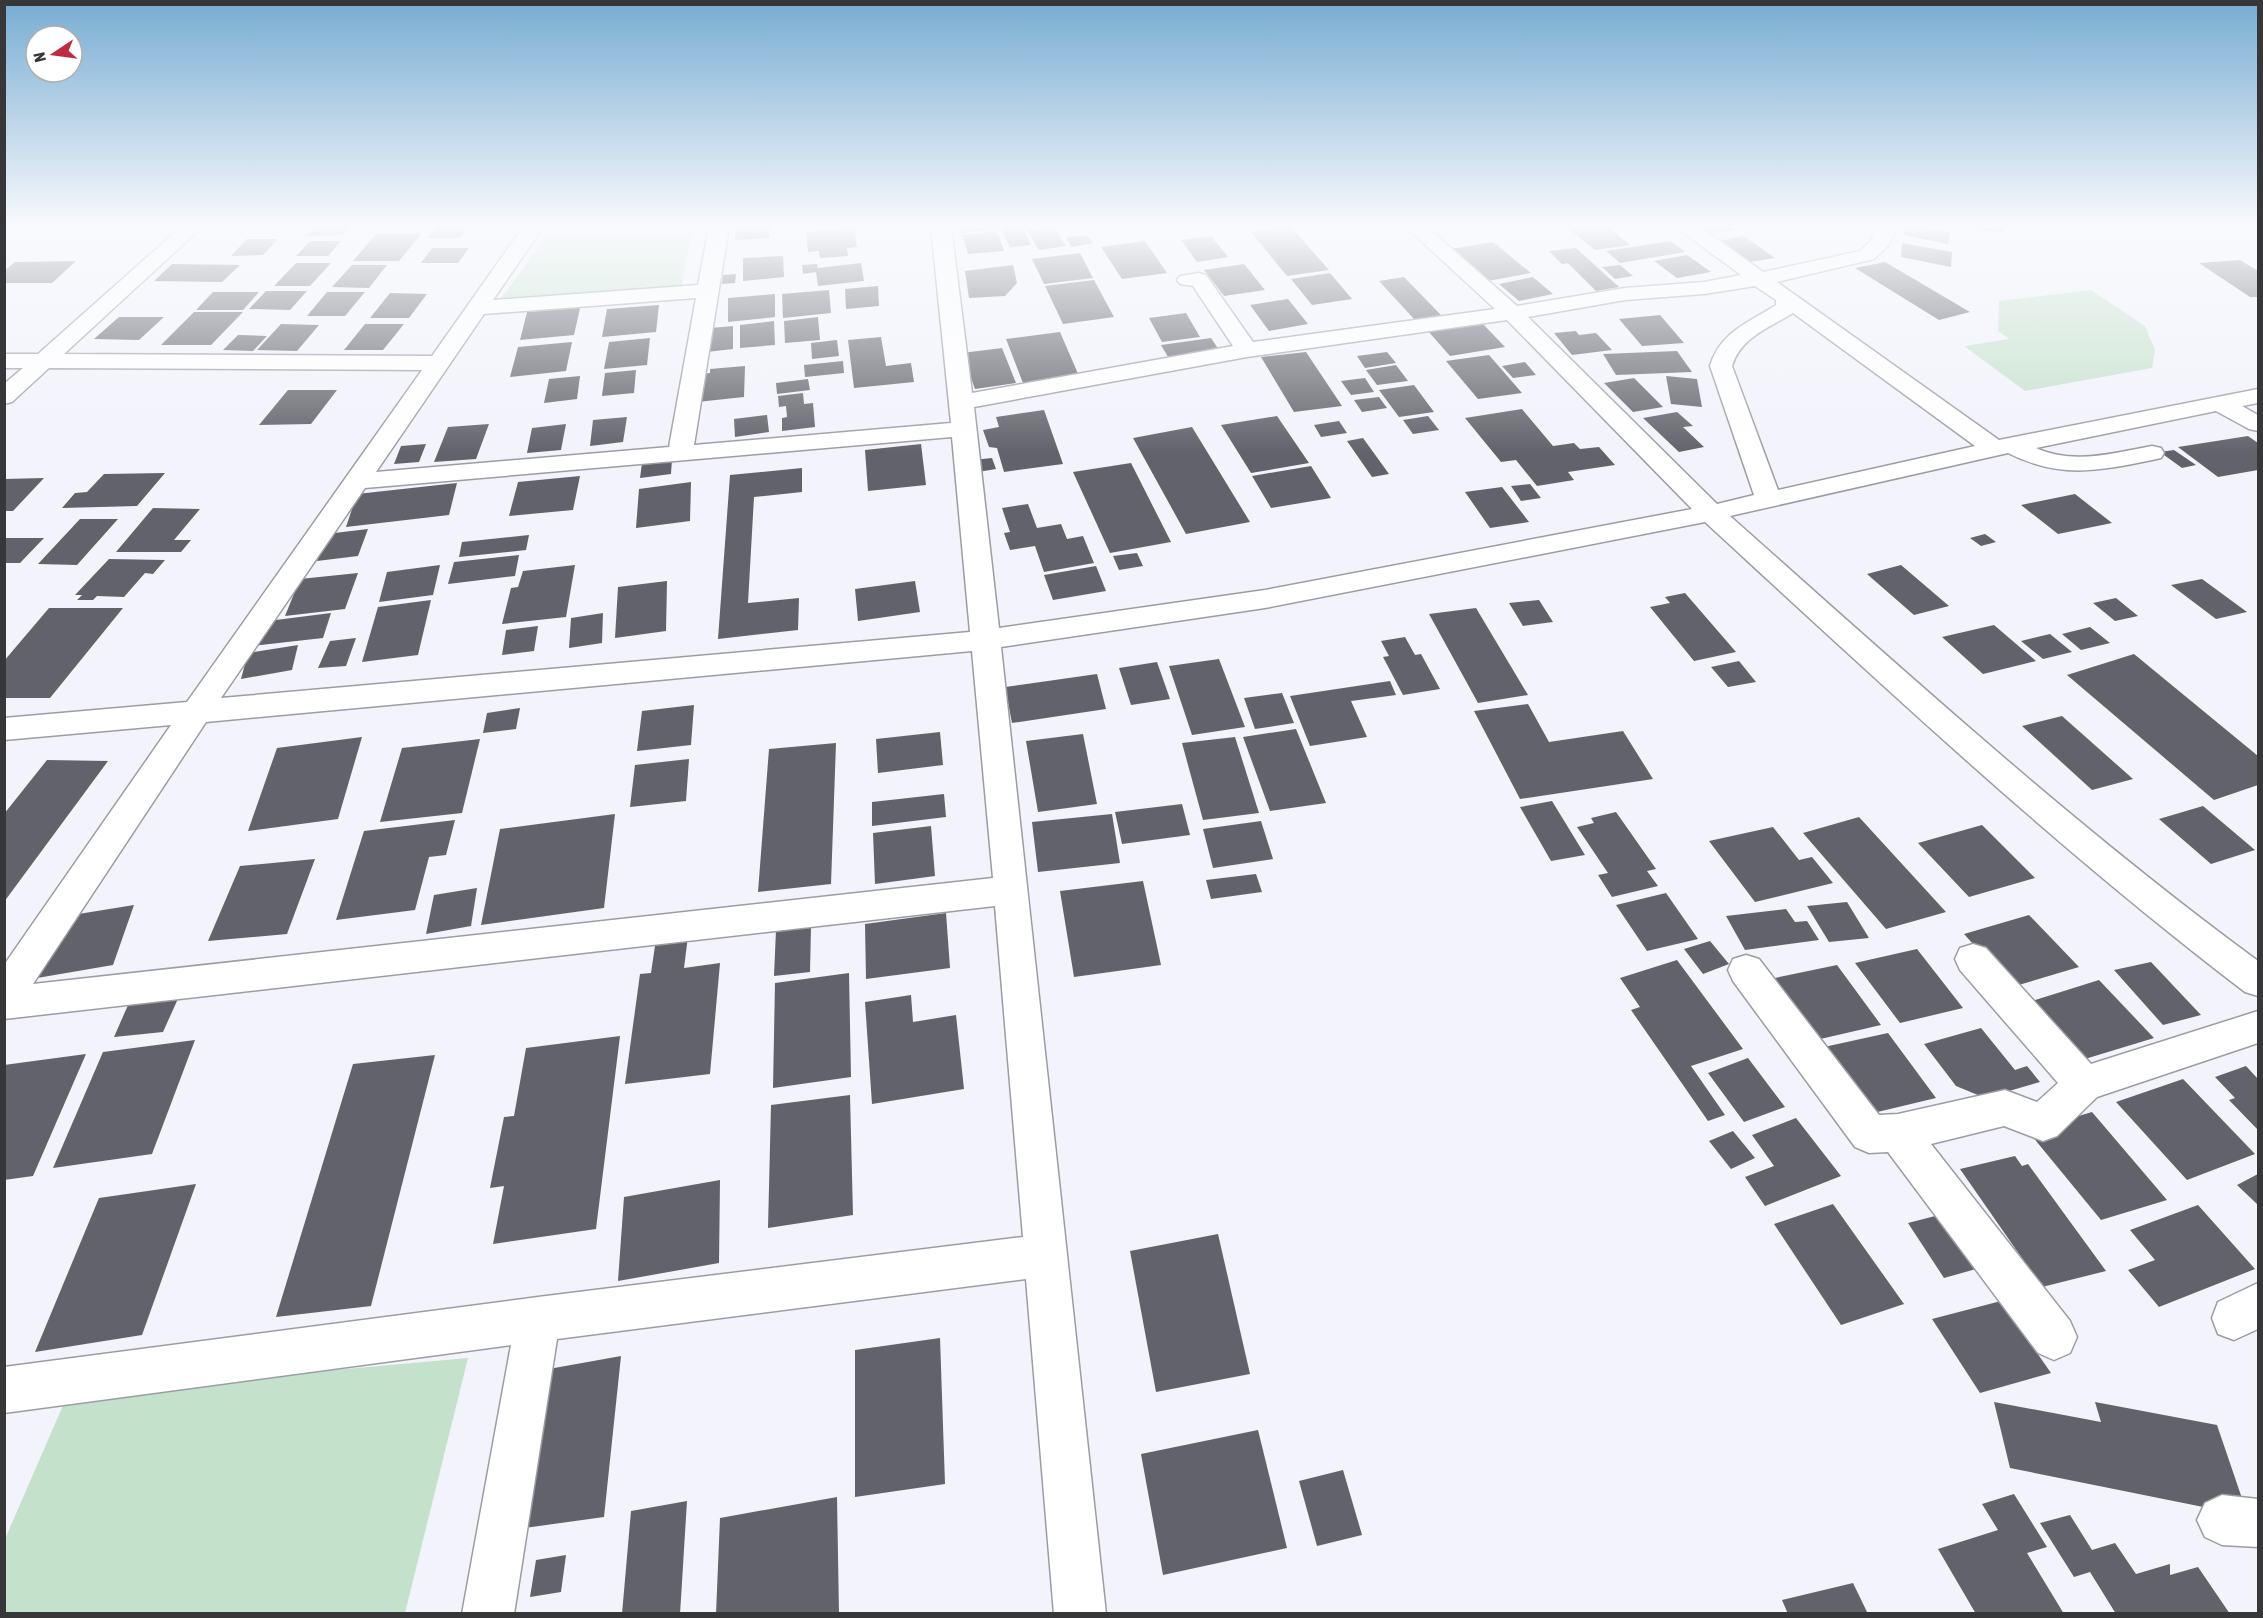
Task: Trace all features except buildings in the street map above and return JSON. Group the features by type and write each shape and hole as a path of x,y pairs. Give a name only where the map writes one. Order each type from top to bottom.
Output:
{"street":[{"path":"4,397 108,303"},
{"path":"4,996 196,712 436,363 481,303"},
{"path":"477,308 552,303"},
{"path":"680,453 706,303"},
{"path":"951,303 962,402 962,429 1011,890 1080,1614"},
{"path":"1215,303 1247,350"},
{"path":"1500,303 1711,513 1959,738 2179,922 2259,981"},
{"path":"962,402 1247,350 1574,303"},
{"path":"1769,501 1721,366 1724,353 1735,337 1770,320 1786,308 1786,303"},
{"path":"1794,303 2003,447 2061,465 2086,465 2152,453"},
{"path":"4,361 436,363"},
{"path":"4,729 985,640 1264,599 1711,513 2003,447 2259,396"},
{"path":"2218,403 2259,424"},
{"path":"357,481 962,429"},
{"path":"4,1003 1011,890"},
{"path":"1973,958 2084,1084"},
{"path":"1746,970 1869,1134 1898,1132 2005,1108 2043,1123 2084,1084 2259,1027"},
{"path":"1898,1132 2054,1337"},
{"path":"4,1390 538,1319 1046,1255"},
{"path":"488,1614 538,1319"}],"green space":[{"path":"1999,303 2110,303 2145,326 2155,350 2152,368 2025,391 1964,346 2009,339 1998,331"},
{"path":"468,1358 405,1613 5,1614 5,1539 68,1394"}]}
